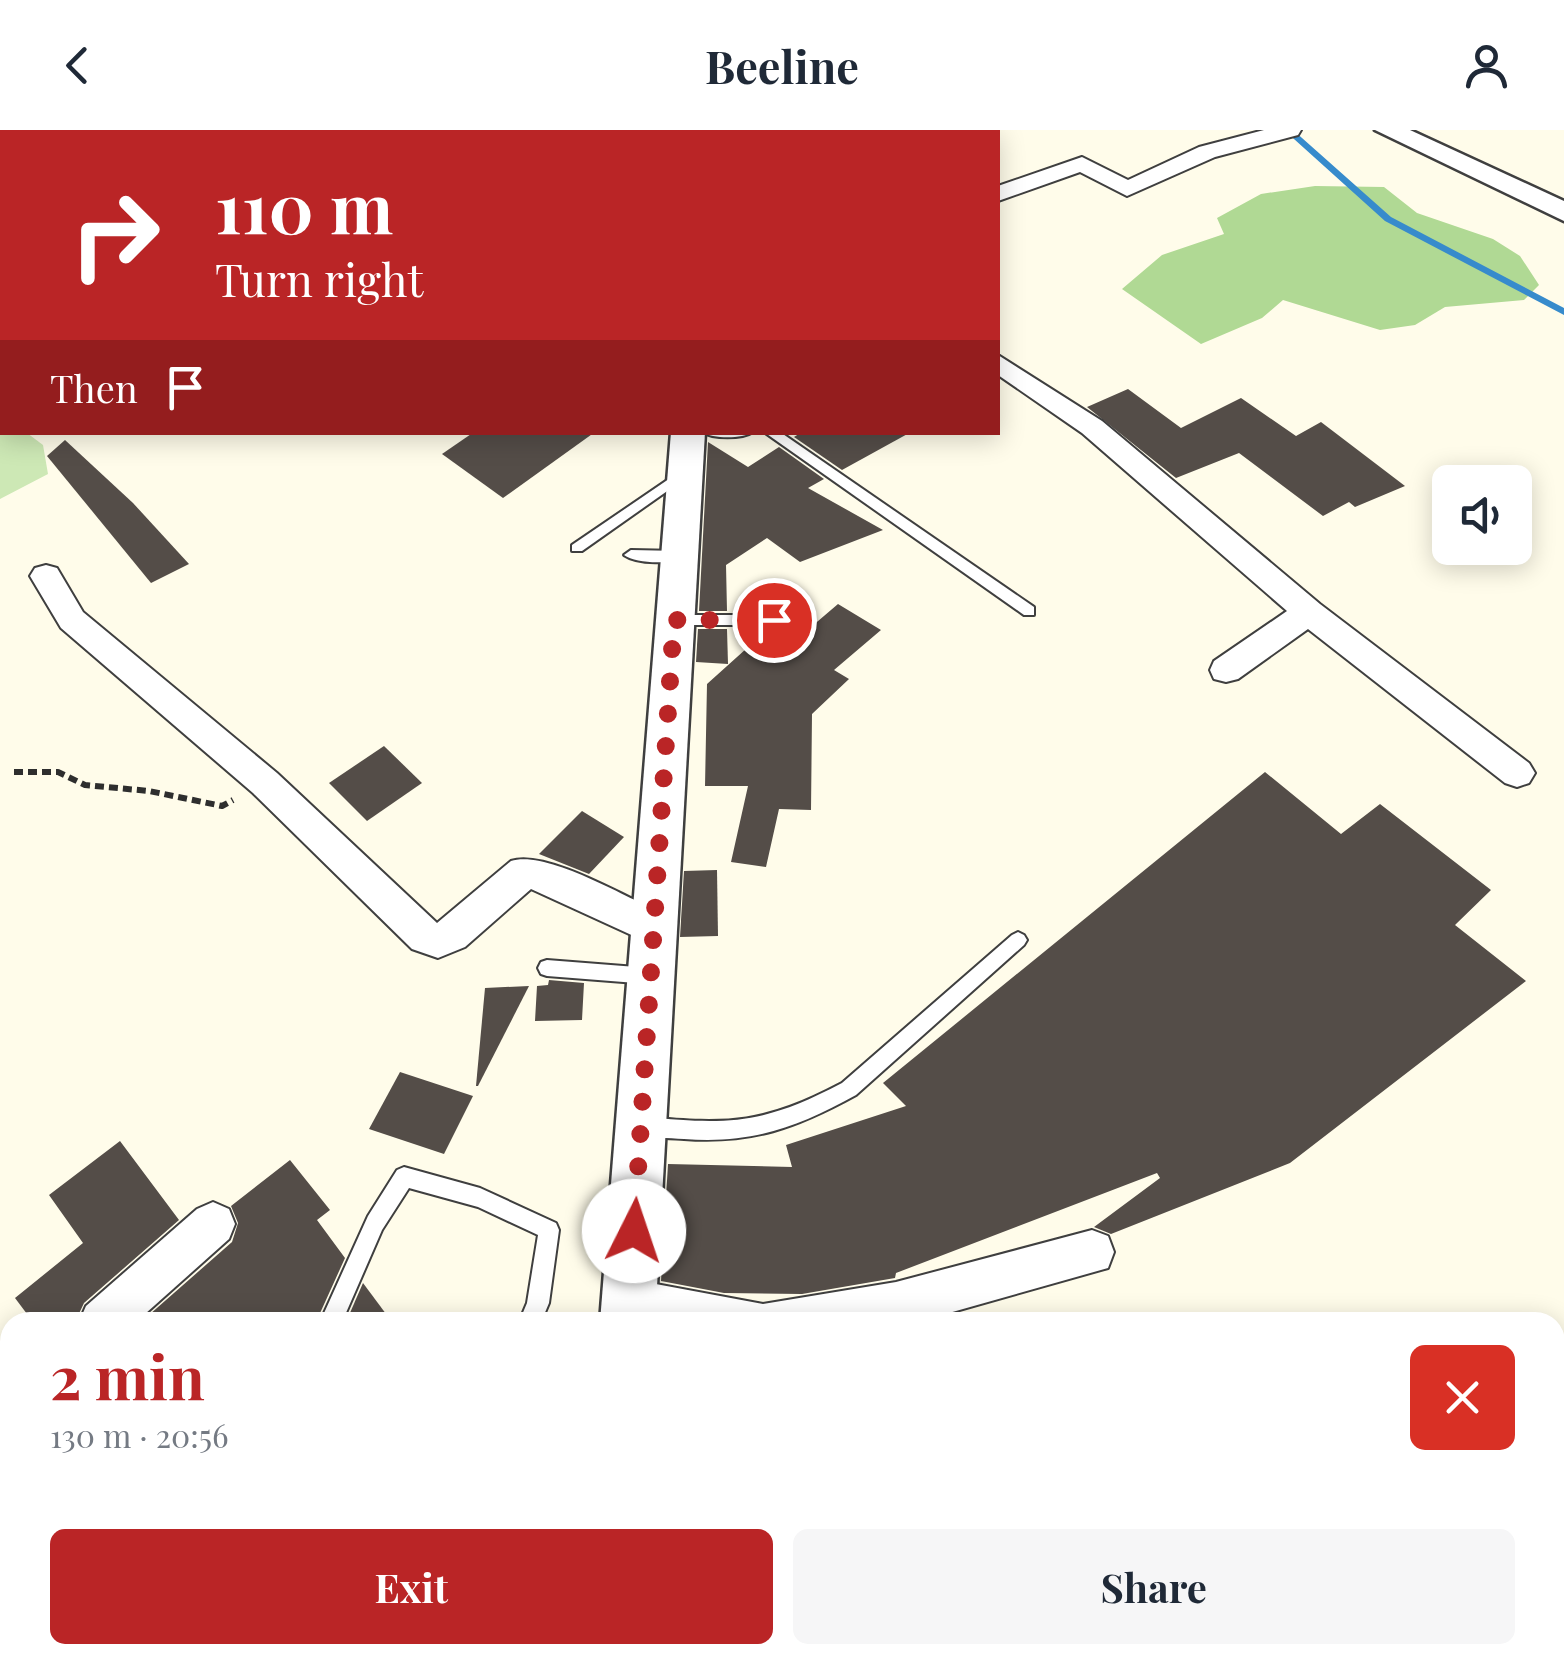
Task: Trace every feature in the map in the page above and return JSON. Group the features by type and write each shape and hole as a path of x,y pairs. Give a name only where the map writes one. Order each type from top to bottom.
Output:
{"street":[{"path":"1388,130 1564,212"},
{"path":"1000,193 1082,164 1128,188 1207,152 1283,132"},
{"path":"1000,365 1092,427 1309,612 1517,772"},
{"path":"628,1312 651,926 686,452"},
{"path":"46,576 72,620 264,783 426,937 438,940 450,935 524,872 534,872 651,926"},
{"path":"1226,670 1309,612"},
{"path":"113,1312 213,1224"},
{"path":"857,1312 1092,1252"}],"lane":[{"path":"774,435 1029,612"},
{"path":"577,548 686,452"},
{"path":"631,555 679,556"},
{"path":"674,620 806,620"},
{"path":"642,1126 749,1132 816,1107 849,1089 1018,940"},
{"path":"547,968 649,976"},
{"path":"334,1312 375,1222 404,1177 480,1198 549,1230 534,1312"}],"path":[{"path":"14,772 58,772 86,785 125,792 149,790 222,806 264,783"}],"green space":[{"path":"1315,186 1384,187 1417,213 1493,239 1520,256 1539,285 1524,300 1445,307 1415,325 1380,330 1283,300 1262,318 1201,344 1122,289 1162,255 1224,234 1217,218 1261,194"},
{"path":"0,435 30,435 43,445 48,474 0,499"}],"building":[{"path":"1128,389 1181,428 1241,398 1296,436 1321,422 1405,486 1355,507 1349,502 1323,516 1239,453 1176,478 1087,407"},
{"path":"470,435 591,435 503,498 442,454"},
{"path":"797,435 906,435 842,470 794,437"},
{"path":"65,440 133,503 189,564 151,583 47,456"},
{"path":"708,442 748,467 779,447 824,479 808,488 883,530 800,562 767,538 726,565 727,611 699,611"},
{"path":"838,604 881,630 834,670 849,679 812,714 811,810 779,809 766,867 731,862 748,786 705,786 707,684 766,631 790,645"},
{"path":"698,629 727,629 728,664 696,662"},
{"path":"384,746 422,783 367,821 329,783"},
{"path":"1265,772 1341,834 1380,804 1491,890 1455,925 1526,981 1290,1163 1111,1234 1094,1227 1160,1178 1157,1173 896,1273 895,1278 802,1294 724,1293 661,1281 668,1164 792,1167 786,1145 906,1106 883,1083"},
{"path":"582,811 624,837 589,874 539,854"},
{"path":"717,870 718,936 680,937 684,871"},
{"path":"549,980 584,983 582,1020 535,1021 537,986 548,985"},
{"path":"529,986 478,1086 476,1086 485,988"},
{"path":"400,1072 473,1096 444,1154 369,1129"},
{"path":"120,1141 179,1220 84,1303 80,1312 26,1312 15,1298 83,1243 49,1195"},
{"path":"290,1160 330,1210 317,1220 345,1258 321,1312 152,1312 232,1242 238,1223 231,1206"},
{"path":"363,1283 385,1312 350,1312"}],"waterway":[{"path":"1288,130 1388,219 1564,312"}],"route":[{"path":"634,1231 674,620 774,620"}]}
